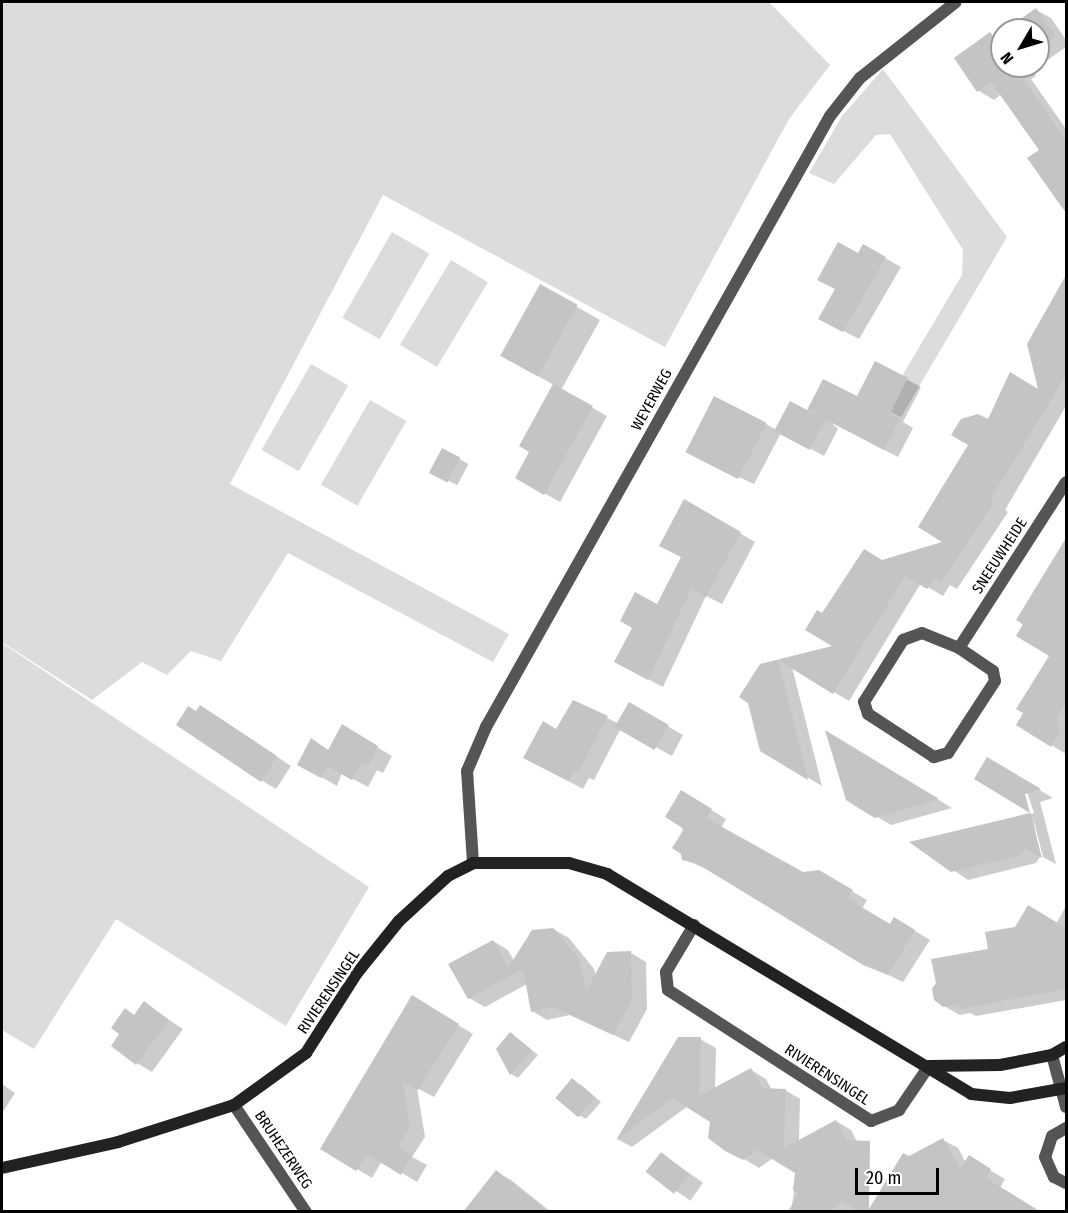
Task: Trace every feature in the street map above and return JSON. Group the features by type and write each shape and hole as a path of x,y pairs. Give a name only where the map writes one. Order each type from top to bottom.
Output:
{"street":[{"name":"WEYERWEG","path":"473,863 467,771 486,727 830,116 860,78 956,2"},
{"name":"SNEEUWHEIDE","path":"959,648 1066,482"},
{"path":"922,633 959,648 993,671 995,681 948,753 934,757 868,714 864,702 903,640 922,633"},
{"name":"RIVIERENSINGEL","path":"2,1168 118,1142 234,1105 306,1053 357,973 399,921 448,876 473,863 569,863 607,874 929,1066 971,1094 1010,1098 1065,1089"},
{"name":"RIVIERENSINGEL","path":"694,925 666,972 668,990 871,1121 899,1110 929,1066"},
{"path":"929,1066 1000,1065 1052,1055 1066,1047"},
{"path":"1052,1055 1065,1089 1066,1107"},
{"name":"BRUHEZERWEG","path":"234,1105 306,1212"},
{"path":"1066,1128 1052,1136 1046,1157 1054,1177 1066,1183"}],"shaded area":[{"path":"2,2 769,2 830,65 789,119 665,347 383,195 230,484 509,634 493,662 288,553 221,661 191,651 167,675 142,662 92,700 2,642"},
{"path":"883,69 1007,237 901,417 883,408 962,275 963,250 890,134 876,135 834,184 809,173 842,116"},
{"path":"392,232 429,254 380,339 342,318"},
{"path":"451,260 488,282 437,367 400,345"},
{"path":"311,364 348,386 299,471 262,450"},
{"path":"370,400 406,421 357,506 321,485"},
{"path":"2,643 369,887 286,1026 116,919 34,1049 2,1030"}],"building":[{"path":"1036,8 1043,18 1022,18"},
{"path":"1050,28 1056,36 1050,40"},
{"path":"990,32 990,78 1023,78 1066,141 1066,213 1027,158 1039,150 991,82 977,92 954,58"},
{"path":"838,242 858,253 863,244 886,257 843,332 818,319 835,289 817,280"},
{"path":"1066,275 1066,375 990,500 994,502 941,582 935,578 927,589 905,576 833,694 778,660 808,780 760,751 748,703 739,697 760,664 832,646 805,630 817,610 822,613 864,549 882,560 942,542 918,527 968,445 951,435 961,419 978,414 988,419 1010,372 1038,389 1027,344"},
{"path":"540,284 578,305 538,377 500,356"},
{"path":"875,361 908,378 890,414 900,419 884,450 807,410 823,379 857,396"},
{"path":"553,384 593,406 544,495 515,478 529,452 519,446"},
{"path":"714,396 767,423 738,479 685,452"},
{"path":"790,401 825,420 809,450 774,431"},
{"path":"442,448 461,458 447,483 429,473"},
{"path":"684,499 741,532 706,597 691,589 648,680 614,662 632,628 620,621 635,592 657,604 681,557 659,546"},
{"path":"1066,538 1066,702 1057,718 1060,732 1051,747 1016,725 1023,713 1016,709 1049,656 1016,636 1023,624 1016,620"},
{"path":"573,700 608,716 578,773 574,770 568,781 523,758 543,721 556,729"},
{"path":"629,702 669,725 654,750 614,727"},
{"path":"200,705 277,756 261,782 176,725 188,706 196,711"},
{"path":"342,724 378,746 368,766 362,762 352,780 327,766 321,778 297,765 311,738 328,750"},
{"path":"825,730 939,799 875,818 860,809 846,800"},
{"path":"987,757 1041,789 1025,794 1042,858 1025,848 1021,855 951,872 909,842 1030,813 974,779"},
{"path":"681,790 712,809 706,818 803,872 819,870 853,890 848,899 890,924 894,917 915,930 888,975 863,965 696,863 682,860 681,854 672,848 684,829 665,817"},
{"path":"1028,905 1066,928 1066,989 960,1009 959,1004 943,1007 934,1000 932,989 936,983 931,959 988,949 985,932 1015,927"},
{"path":"553,928 579,959 586,992 607,952 631,951 632,999 613,1035 553,1007 531,1012 523,969 468,999 448,964 493,940 508,968 532,930"},
{"path":"412,995 459,1024 418,1090 403,1081 410,1128 398,1147 412,1155 401,1175 367,1154 356,1171 320,1149"},
{"path":"144,1001 169,1020 136,1065 111,1046 119,1034 111,1028 125,1008 134,1015"},
{"path":"510,1032 532,1050 510,1075 496,1049"},
{"path":"678,1037 701,1037 699,1096 751,1068 762,1088 786,1089 784,1148 836,1120 847,1140 870,1141 869,1209 903,1153 909,1156 943,1138 960,1169 969,1155 991,1169 986,1178 1041,1212 859,1212 842,1201 829,1212 788,1212 798,1194 793,1190 795,1173 757,1150 743,1160 725,1151 708,1138 710,1122 672,1098 616,1140"},
{"path":"572,1078 595,1097 578,1117 555,1098"},
{"path":"661,1152 689,1174 674,1194 646,1172"},
{"path":"496,1170 549,1212 463,1212"}]}
